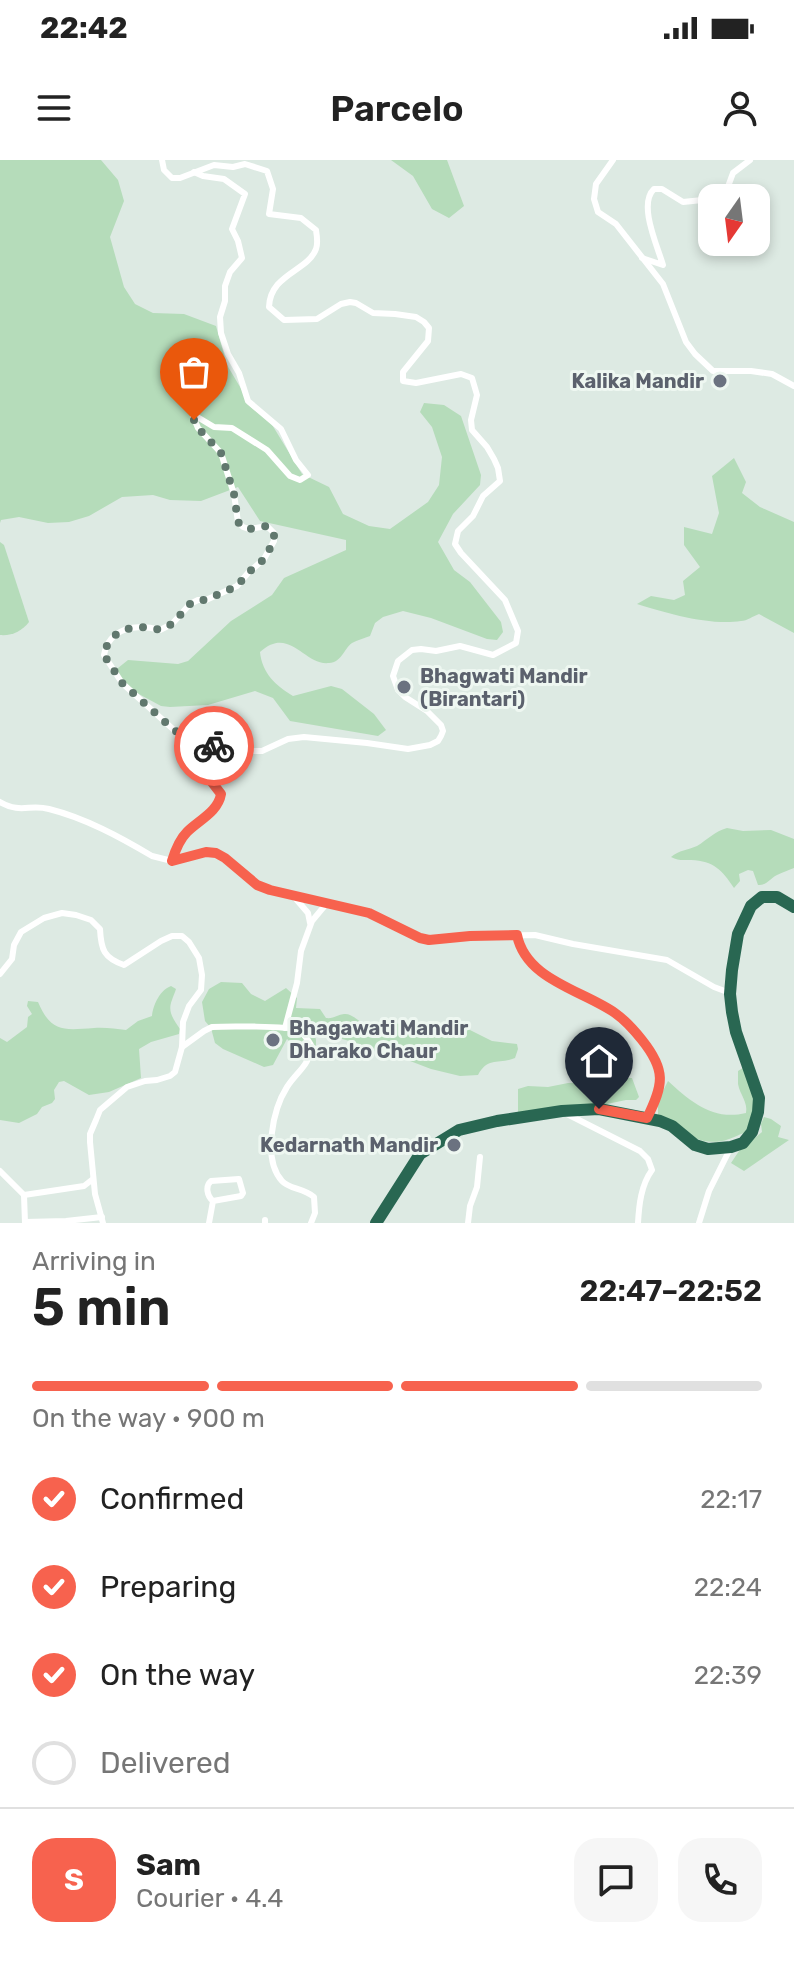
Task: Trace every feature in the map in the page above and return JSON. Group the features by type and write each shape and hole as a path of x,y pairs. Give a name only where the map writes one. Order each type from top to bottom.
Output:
{"highway":[{"path":"376,1223 420,1154 459,1130 497,1121 599,1109 660,1121 672,1126 695,1145 708,1149 743,1143 752,1132 759,1098 736,1032 730,994 738,934 751,906 762,897 777,897 794,907"}],"street":[{"path":"162,160 164,170 172,178 214,165 233,167 245,164 267,171 273,189 269,214 301,218 316,230 317,248 309,260 290,273 269,296 269,307 279,317 284,320 317,319 350,302 373,313 416,317 429,328 428,341 403,372 403,381 416,383 461,374 472,378 477,395 471,420 472,430 494,459 500,481 483,496 473,516 458,531 455,544 505,600 518,631 516,643 493,655 460,646 436,651 412,650 398,661 393,676 398,690 441,725 441,736 430,745 408,749 304,737 288,739 262,751 226,751 174,730 122,683 104,655 106,645 117,632 132,627 160,630 172,624 190,604 237,586 264,559 274,541 274,533 267,526 249,529 238,522 234,494 221,453 198,428 194,415 214,427 232,428 267,450 290,476 300,480 308,475 296,460 281,429 248,401 221,333 225,286 230,272 242,258 232,229 245,194 224,179 194,172"},
{"path":"613,160 596,184 594,199 598,212 616,224 663,284 686,342 695,354 713,371 772,374 794,386"},
{"path":"729,184 733,173 750,160"},
{"path":"642,258 663,265 648,214 646,203 649,194 654,189 662,189 683,202 698,200"},
{"path":"172,861 185,834 221,799 221,794 211,781 211,767 218,748"},
{"path":"0,802 11,808 46,808 78,819 152,856 172,861 206,852 216,853 257,885 293,897 369,913 420,938 535,935 667,960 730,994"},
{"path":"293,897 308,913 310,927"},
{"path":"285,1028 297,983 301,951 316,915 327,903"},
{"path":"0,974 12,959 14,945 21,932 44,918 62,913 91,920 100,929 101,947 109,958 124,965 161,941 182,936 199,958 202,975 201,990 189,1006 183,1022 182,1047 175,1072 127,1087 100,1110 90,1134 96,1201 102,1220 25,1223 24,1195 0,1171"},
{"path":"517,935 520,949 540,971 616,1014 650,1050 661,1070 658,1095 647,1118"},
{"path":"182,1047 212,1027 298,1030 311,1045 310,1060 281,1098 270,1144 274,1169 281,1180 289,1187 301,1188 314,1197 315,1213 311,1223"},
{"path":"562,1111 640,1151 648,1159 652,1170 643,1192 638,1223"},
{"path":"699,1223 709,1191 731,1147"},
{"path":"468,1223 477,1187 480,1157"},
{"path":"24,1195 84,1186 93,1179"},
{"path":"209,1223 213,1201 208,1183 239,1179 241,1196 213,1201"}],"green space":[{"path":"0,160 101,160 118,180 124,201 110,237 124,287 135,304 153,313 184,314 216,326 227,365 247,404 271,423 302,474 329,487 343,514 369,526 390,529 428,502 439,485 442,457 432,427 420,412 424,403 444,405 461,416 481,475 480,485 453,514 438,542 454,570 470,582 501,622 503,632 497,640 403,611 383,617 375,623 370,636 352,643 333,662 312,659 288,644 271,645 260,652 271,678 293,696 331,686 342,689 374,714 386,730 378,736 290,721 273,698 255,691 208,705 161,706 135,692 113,672 128,660 178,664 188,661 231,621 272,595 284,578 346,550 346,540 260,521 238,487 201,501 170,500 153,495 122,497 89,516 69,522 48,523 19,517 1,520 0,523"},
{"path":"391,160 447,160 464,206 449,218 432,209 413,176"},
{"path":"734,458 746,482 742,493 760,507 794,522 794,633 759,614 743,621 716,622 674,615 637,604 651,596 674,600 685,595 683,581 700,567 684,545 684,527 712,534 719,513 712,476"},
{"path":"0,542 4,545 29,622 16,632 4,635 0,635"},
{"path":"727,828 771,830 794,839 794,868 758,885 753,871 748,870 739,874 740,881 734,888 712,865 671,857"},
{"path":"221,982 242,983 251,994 265,1001 286,988 297,998 296,1008 320,1009 326,1018 347,1014 367,1024 397,1024 430,1031 442,1023 470,1030 492,1041 517,1044 518,1049 515,1058 490,1063 478,1075 460,1076 314,1031 316,1049 300,1049 287,1039 273,1065 264,1067 215,1043 211,1028 205,1021 202,1002 209,989"},
{"path":"171,986 176,989 171,1012 180,1029 179,1034 139,1049 141,1078 109,1092 89,1095 64,1081 59,1082 54,1090 55,1099 37,1114 19,1123 0,1120 0,1038 7,1042 27,1027 28,1017 32,1014 27,1006 28,1001 38,1002 48,1019 60,1027 126,1030 152,1016 158,998"},
{"path":"746,1066 757,1105 746,1132 725,1140 704,1141 658,1116 658,1101 668,1081 703,1108 723,1114 746,1113 738,1084 738,1071"},
{"path":"632,1078 639,1097 636,1100 518,1113 518,1089 613,1082"},
{"path":"764,1117 781,1126 778,1137 789,1140 744,1171 731,1163 739,1151 762,1132"}],"way so far":[{"path":"194,420 221,453 234,494 238,522 249,529 267,526 274,533 274,541 264,559 237,586 190,604 172,624 160,630 132,627 117,632 106,645 104,655 122,683 174,730 185,737 214,746"}],"place":[{"name":"Kalika Mandir","path":"720,381"},
{"name":"Bhagwati Mandir (Birantari)","path":"404,687"},
{"name":"Bhagawati Mandir Dharako Chaur","path":"273,1040"},
{"name":"Kedarnath Mandir","path":"454,1145"}],"route":[{"path":"214,746 218,748 211,767 211,781 218,788 221,799 185,834 172,861 206,852 216,853 257,885 305,900 369,913 429,940 517,935 520,949 540,971 616,1014 650,1050 661,1070 658,1095 647,1118 599,1109"}]}
